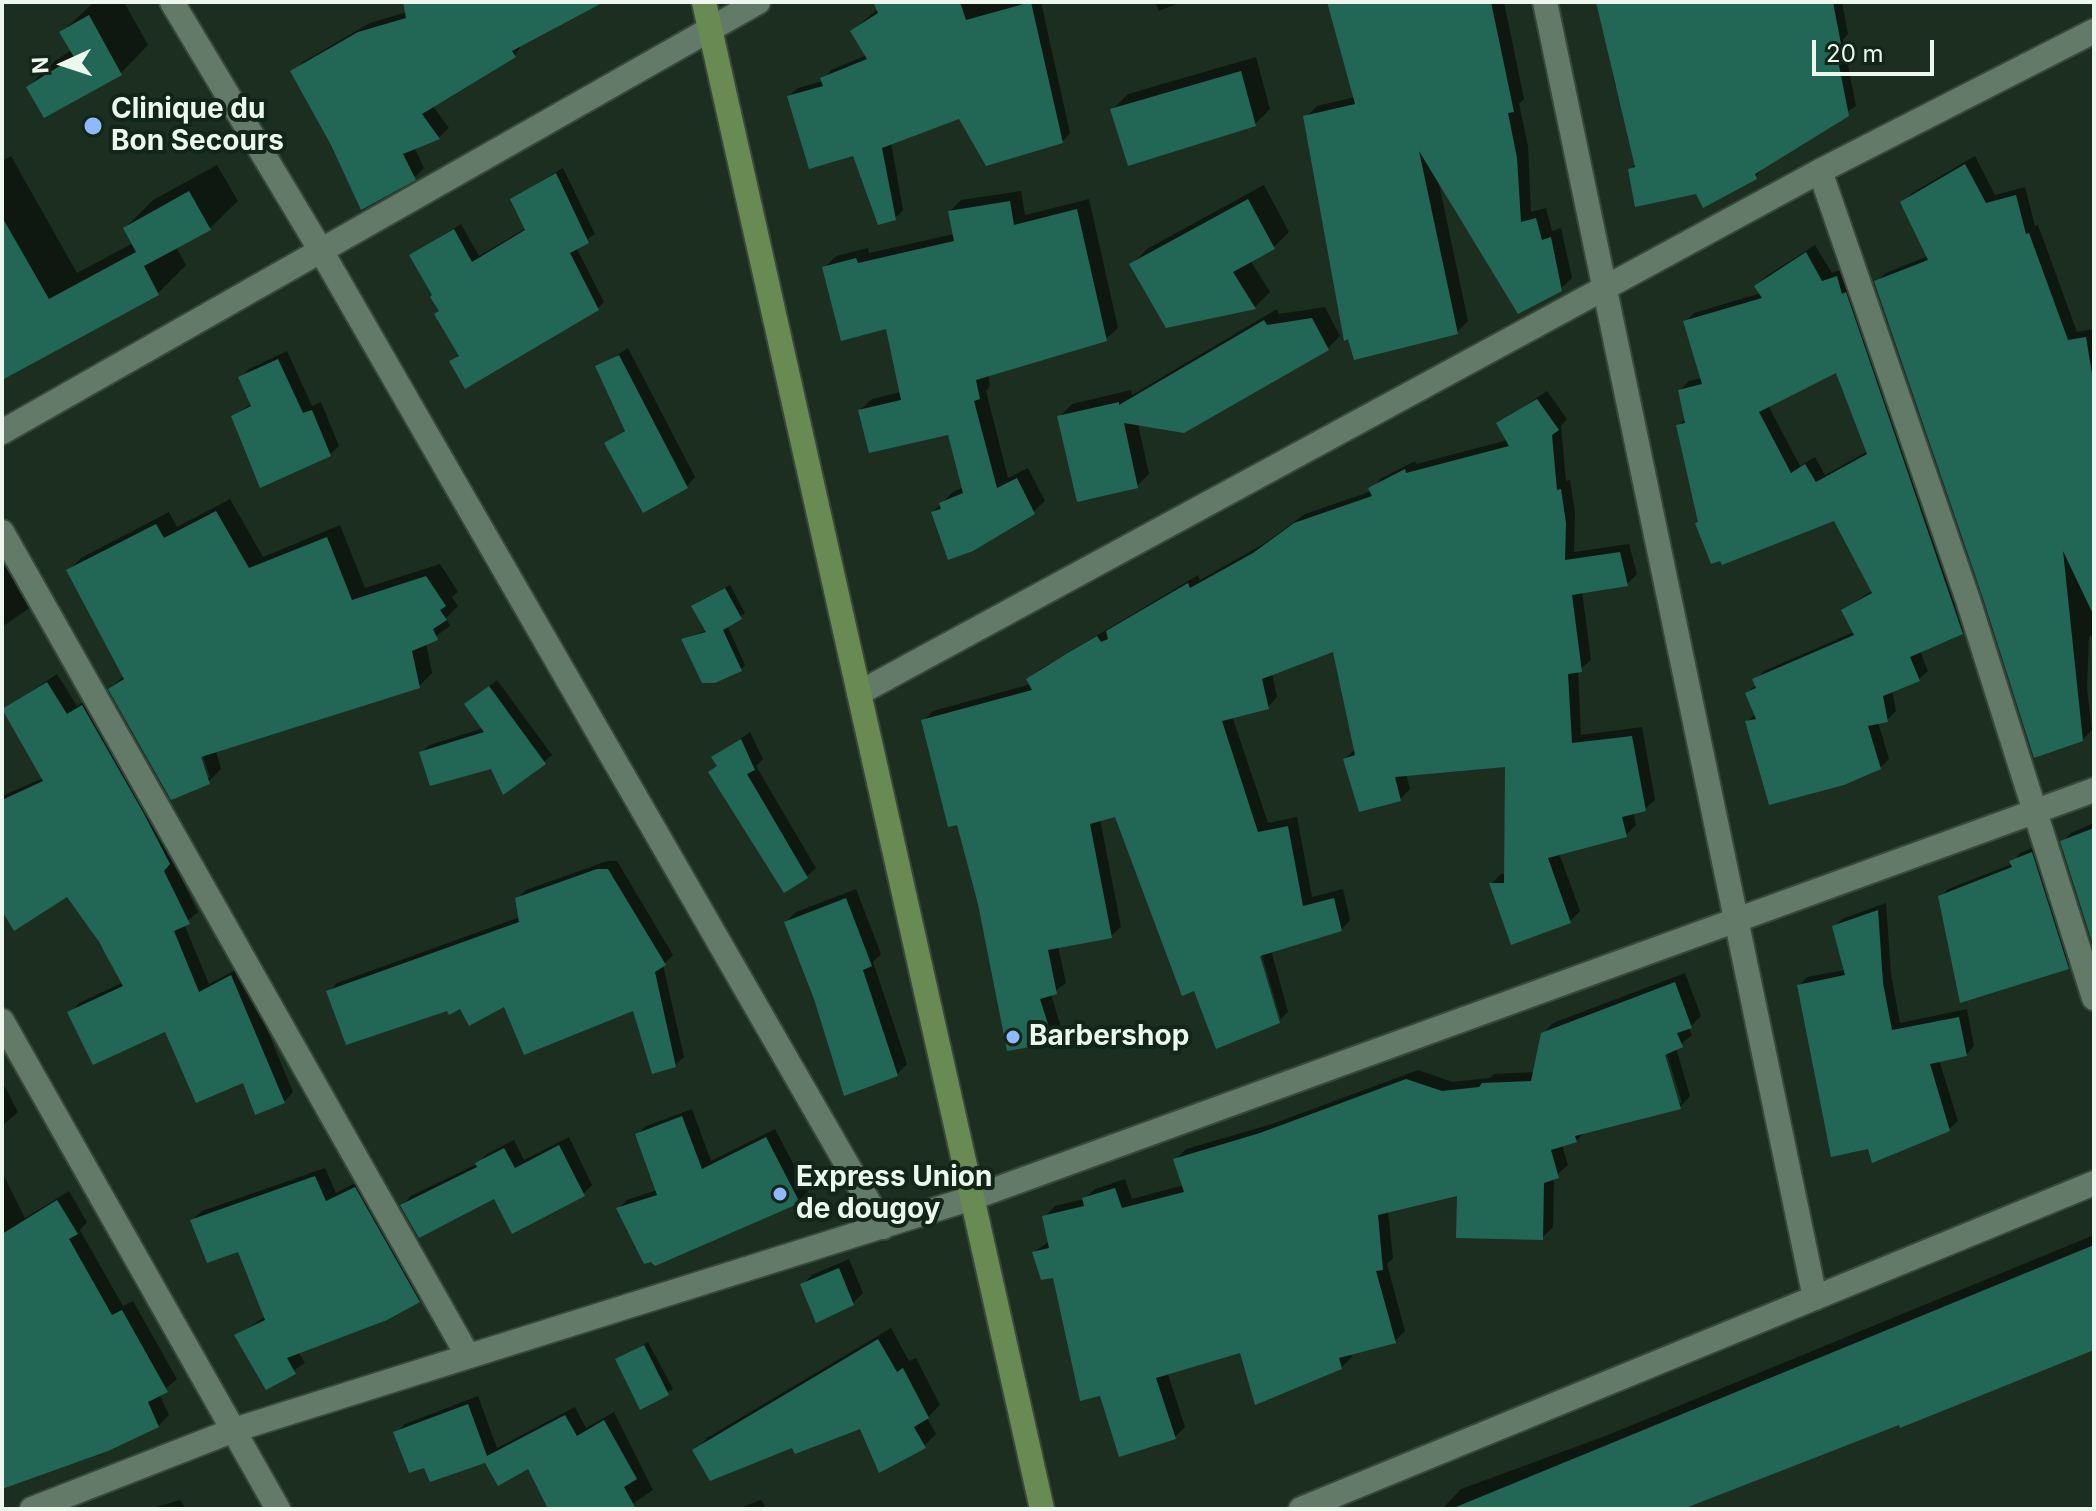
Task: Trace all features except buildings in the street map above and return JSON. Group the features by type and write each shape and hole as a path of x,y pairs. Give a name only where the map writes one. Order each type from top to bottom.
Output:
{"street":[{"path":"172,2 320,249 883,1227"},
{"path":"704,2 1042,1509"},
{"path":"2,432 758,2"},
{"path":"1545,2 1815,1298"},
{"path":"859,693 1820,171 2094,31"},
{"path":"1820,171 1968,600 2094,998"},
{"path":"2,532 468,1356"},
{"path":"32,1509 234,1430 972,1198 2094,790"},
{"path":"2,1021 278,1509"},
{"path":"1301,1509 2094,1183"}],"place":[{"name":"Clinique du Bon Secours","path":"93,126"},
{"name":"Barbershop","path":"1013,1037"},
{"name":"Express Union de dougoy","path":"780,1194"}]}
